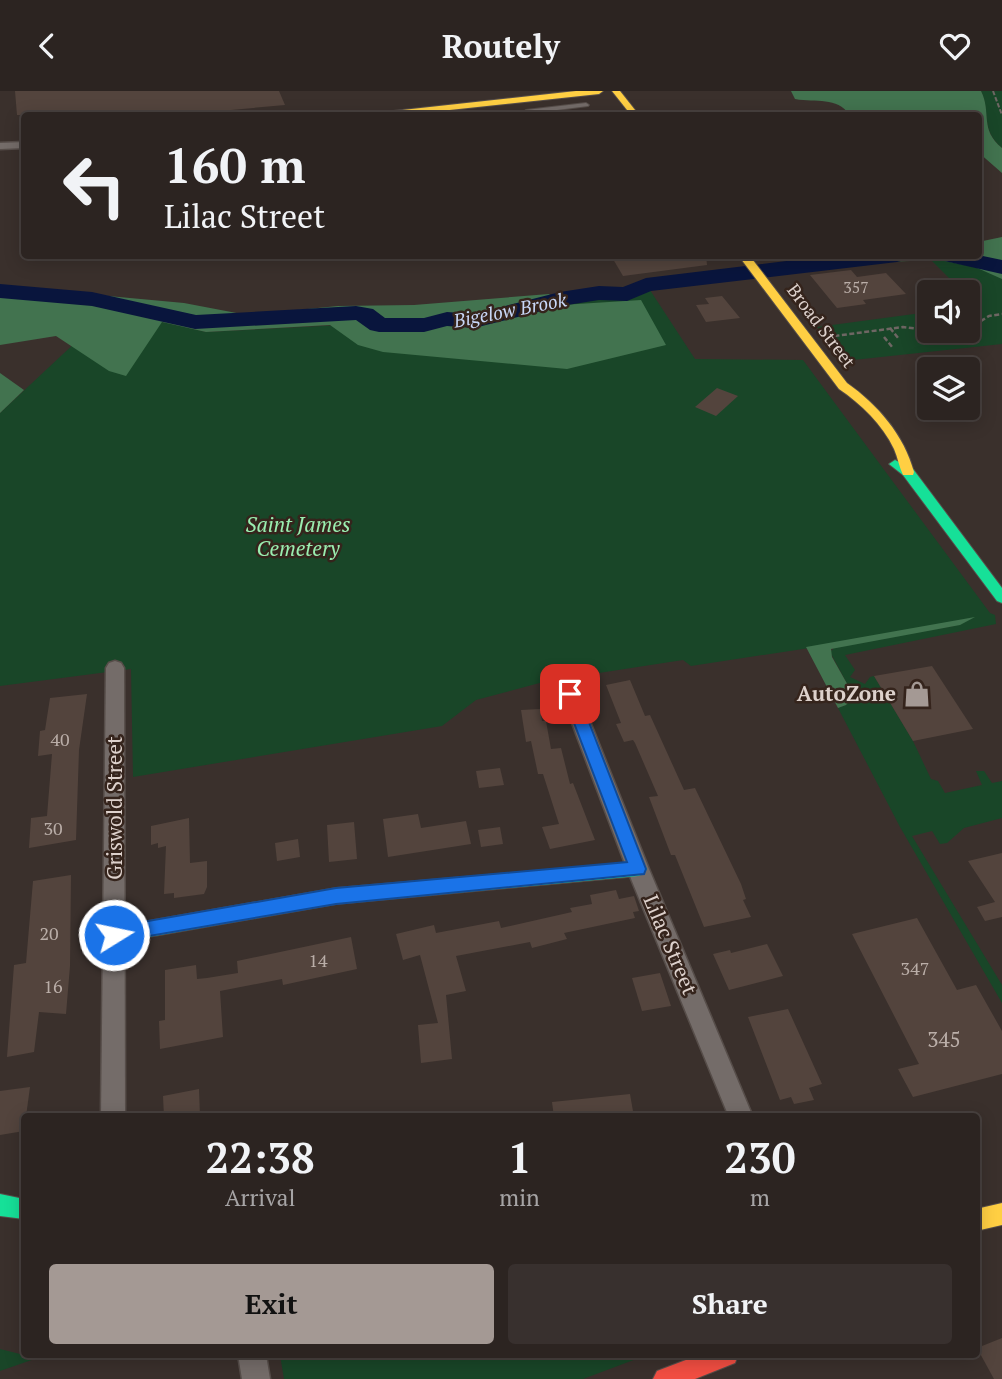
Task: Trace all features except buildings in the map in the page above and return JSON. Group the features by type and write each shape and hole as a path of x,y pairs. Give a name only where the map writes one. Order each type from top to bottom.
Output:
{"main road":[{"path":"411,112 598,91"},
{"path":"616,91 633,112"},
{"name":"Broad Street","path":"751,266 843,386 844,398 890,459 908,472 1002,598"},
{"path":"114,935 336,896 638,869"},
{"path":"0,1205 21,1208"},
{"path":"980,1219 1002,1214"},
{"path":"666,1379 719,1358"}],"street":[{"path":"0,146 21,145"},
{"name":"Griswold Street","path":"113,1113 115,668"},
{"name":"Lilac Street","path":"570,694 638,869 739,1113"},
{"path":"252,1358 256,1379"}],"lane":[{"path":"526,112 586,105"}],"path":[{"path":"993,91 1002,115"},
{"path":"980,322 989,316 1002,314"},
{"path":"824,337 890,328 917,329"},
{"path":"890,328 899,339"},
{"path":"884,337 893,348"}],"green space":[{"path":"791,91 981,91 988,127 1002,148 1002,173 982,156 982,112 848,112 839,105 826,101 795,99"},
{"path":"981,91 1002,91 1002,148 988,128"},
{"path":"1002,237 1002,279 975,267 939,260 881,262 799,273 782,265 814,259 982,259 982,241"},
{"path":"1002,244 1002,344 844,361 817,327 917,314 917,343 980,343 980,280 951,280 930,259 982,259 982,253"},
{"path":"0,286 184,303 247,315 338,306 414,305 549,294 561,305 641,300 666,345 567,369 383,352 358,345 330,325 206,332 162,322 126,376 109,371 56,336 0,345"},
{"name":"Saint James Cemetery","path":"648,287 695,359 803,360 990,613 995,615 996,624 845,655 855,670 850,677 865,684 874,676 913,741 931,779 938,781 945,793 982,785 976,771 984,771 992,783 1002,781 1002,818 964,828 947,843 940,844 932,831 912,836 1002,985 1002,1003 900,827 838,708 846,705 851,691 830,652 836,646 960,625 691,666 683,660 547,681 476,700 442,726 133,777 131,669 0,686 0,413 110,310 206,332 360,324"},
{"path":"0,373 24,390 0,413"},
{"path":"975,617 960,625 831,649 832,657 854,696 846,705 838,708 806,647"},
{"path":"0,1349 21,1354 21,1358 37,1358 0,1371"},
{"path":"280,1358 639,1358 583,1379 284,1379"}],"waterway":[{"name":"Bigelow Brook","path":"0,291 92,299 169,314 195,322 356,313 364,314 379,325 424,325 447,319 474,321 560,299 599,293 627,294 646,285 864,259"},
{"name":"Bigelow Brook","path":"966,259 1002,267"}],"traffic: fast":[{"path":"895,464 908,472 1002,598"},
{"path":"114,935 336,896 638,869"},
{"path":"0,1205 21,1208"}],"traffic: slow":[{"path":"411,112 599,91"},
{"path":"616,91 633,112"},
{"path":"746,259 843,386 864,402 883,423 899,447 908,472"},
{"path":"980,1219 1002,1214"}],"traffic: jam":[{"path":"665,1379 719,1358"}],"place":[{"name":"AutoZone","path":"917,694"}],"route":[{"path":"114,935 336,896 638,869 570,694"}]}
